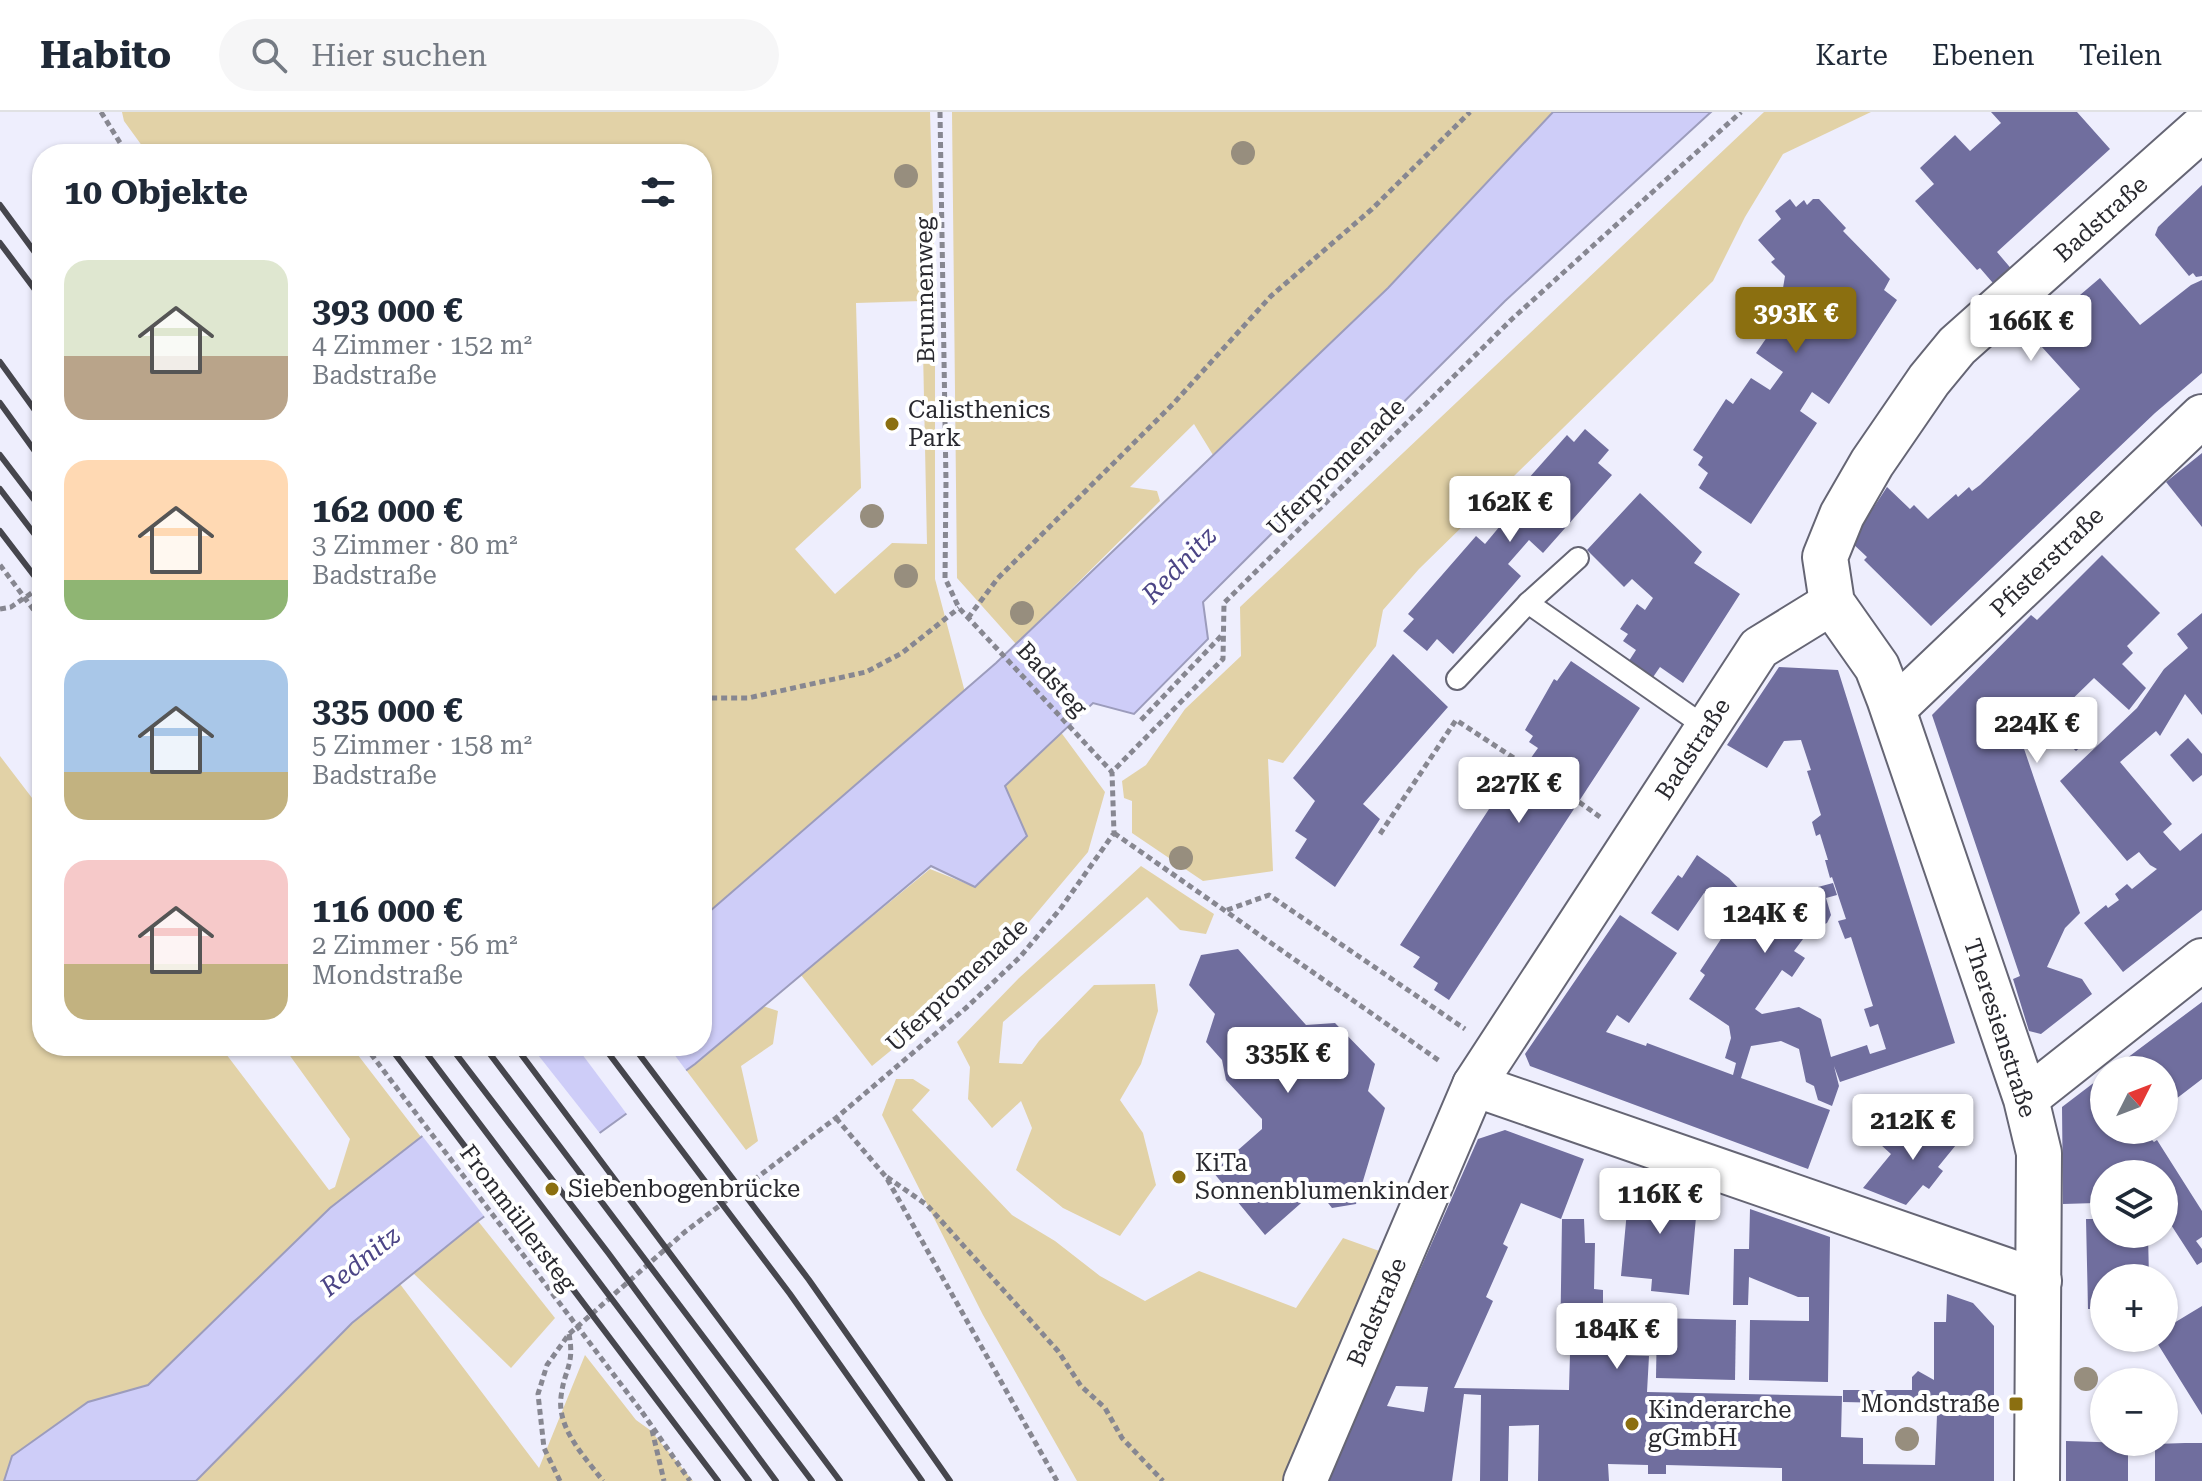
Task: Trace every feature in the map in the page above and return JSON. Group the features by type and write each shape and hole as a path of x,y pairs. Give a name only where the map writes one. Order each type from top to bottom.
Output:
{"street":[{"name":"Badstraße","path":"1305,1481 1485,1068 1759,648 1832,603 1825,557 1842,515 1872,463 1929,380 1957,346 2202,128"},
{"name":"Pfisterstraße","path":"1893,710 2202,416"},
{"name":"Theresienstraße","path":"1832,603 1877,667 2026,1099 2039,1153 2037,1481"},
{"path":"2026,1099 2202,960"},
{"path":"1485,1068 2040,1281"}],"lane":[{"path":"1457,679 1528,603 1578,558"},
{"path":"1528,603 1707,728"}],"path":[{"path":"101,112 121,144"},
{"name":"Brunnenweg","path":"940,112 945,578 959,608"},
{"path":"968,618 998,578 1173,404 1271,296 1372,209 1470,112"},
{"name":"Uferpromenade","path":"1112,772 1223,659 1224,603 1512,319 1741,112"},
{"path":"0,565 32,608"},
{"path":"0,609 11,607 32,593"},
{"path":"712,698 748,698 866,672 902,653 959,608"},
{"name":"Badsteg","path":"959,608 1112,772"},
{"path":"1141,720 1224,633"},
{"path":"1380,834 1456,720 1526,766"},
{"path":"1112,772 1114,833 1226,911 1485,1068"},
{"name":"Uferpromenade","path":"560,1481 544,1448 538,1394 547,1365 569,1334 686,1231 836,1118 967,1007 1020,957 1061,908 1114,833"},
{"path":"1226,911 1269,895 1485,1068"},
{"name":"Fronmüllersteg","path":"373,1056 642,1412 690,1481"},
{"path":"836,1118 886,1177 1057,1481"},
{"path":"886,1177 927,1205 1058,1351 1081,1386 1105,1408 1122,1438 1163,1481"},
{"path":"569,1334 573,1355 560,1398 564,1423 603,1481"},
{"path":"651,1425 664,1481"}],"shaded area":[{"path":"122,112 930,112 935,279 935,579 966,696 712,911 712,144 141,144 124,121","holes":["922,301 927,544 892,543 835,594 795,549 861,488 856,303"]},
{"path":"952,112 1555,112 1388,289 1213,455 1194,424 1130,487 1157,491 1160,501 1016,644 957,578"},
{"path":"1764,112 1871,112 1783,154 1745,217 1713,281 1419,569 1383,610 1376,646 1283,763 1268,759 1273,871 1203,881 1132,833 1132,801 1124,798 1122,781 1146,765 1185,709 1241,656 1240,607"},
{"path":"1060,731 1105,792 1088,852 973,983 872,1066 801,975 930,869 975,887 1026,836 1004,785"},
{"path":"0,756 32,798 32,1056 228,1056 329,1190 335,1187 350,1139 290,1056 359,1056 421,1137 338,1202 539,1468 585,1355 636,1420 650,1430 693,1481 0,1481"},
{"path":"1141,866 1214,914 1206,934 1180,930 1147,897 1003,1022 999,1063 1022,1064 1039,1041 1094,985 1155,984 1158,1011 1141,1064 1120,1100 1143,1133 1156,1185 1120,1236 1063,1208 1016,1170 1032,1128 1021,1101 992,1128 968,1099 970,1067 957,1042 1019,978"},
{"path":"763,1006 778,1011 773,1044 741,1066 758,1141 746,1150 686,1070 703,1056 712,1056 712,1048"},
{"path":"896,1079 913,1079 930,1090 912,1110 1012,1215 1055,1241 1100,1276 1145,1301 1199,1271 1296,1308 1343,1238 1385,1253 1291,1481 1077,1481 983,1315 882,1115"},
{"path":"478,1221 555,1318 511,1368 413,1273"}],"water":[{"name":"Rednitz","path":"1553,112 1711,112 1505,301 1203,602 1208,639 1134,714 1093,703 1005,786 1027,836 975,887 931,866 712,1050 712,909 996,663 1388,288"},
{"name":"Rednitz","path":"525,1056 705,1056 478,1221 352,1323 196,1481 4,1481 12,1456 88,1402 148,1385 330,1208"}],"pier":[{"path":"518,1056 539,1056 602,1136 487,1220 420,1133"},
{"path":"583,1056 675,1056 688,1073 629,1117"}],"building":[{"path":"1991,112 2077,112 2110,149 1997,252 2053,318 2100,278 2140,325 2191,285 2202,280 2202,373 2155,413 1931,626 1864,560 1867,557 1851,542 1887,487 1910,509 1914,505 1928,519 1956,494 1958,497 1969,487 1972,491 1980,485 2080,389 2032,336 2036,333 1980,268 1977,270 1915,201 1934,184 1920,168 1955,135 1970,151 2001,123"},
{"path":"2202,185 2202,276 2196,277 2193,273 2189,276 2155,235 2158,227"},
{"path":"1790,199 1796,207 1804,200 1807,205 1813,199 1819,199 1846,228 1843,231 1890,279 1884,290 1897,300 1829,404 1812,392 1800,411 1817,423 1751,524 1699,488 1708,473 1698,465 1703,457 1693,450 1726,399 1733,404 1751,378 1770,390 1783,372 1756,353 1788,307 1791,296 1782,294 1785,276 1771,262 1775,259 1758,240 1781,219 1775,211"},
{"path":"1585,429 1609,450 1598,463 1612,475 1543,553 1529,540 1508,564 1521,576 1453,654 1437,639 1427,651 1403,631 1414,619 1408,614 1476,536 1485,544 1505,520 1498,513 1567,435 1574,442"},
{"path":"2202,453 2202,527 2166,482"},
{"path":"1640,493 1702,552 1694,563 1740,594 1683,683 1660,667 1649,683 1625,667 1636,650 1623,641 1628,634 1620,629 1637,604 1645,610 1653,598 1632,579 1624,587 1587,550"},
{"path":"2102,555 2160,613 2127,646 2133,653 2122,664 2146,688 2129,710 2094,678 2055,716 2072,718 2093,736 2076,751 2060,736 2051,735 2036,722 2020,737 2080,913 2065,928 2047,967 2082,979 2092,994 2041,1034 2029,1031 2013,979 2020,976 1932,715 2031,615 2037,620"},
{"path":"2202,613 2202,715 2185,694 2160,736 2156,731 2120,762 2172,824 2163,832 2180,851 2202,833 2202,910 2123,972 2084,923 2106,905 2108,908 2119,900 2115,894 2127,884 2132,889 2157,869 2139,852 2127,861 2060,781 2137,708 2164,669 2188,648 2177,634"},
{"path":"1393,654 1448,707 1363,804 1380,819 1335,887 1295,858 1307,839 1295,831 1315,801 1293,778"},
{"path":"1571,661 1640,708 1449,1000 1434,990 1438,983 1413,967 1420,957 1400,945 1508,780 1513,784 1527,763 1554,780 1528,762 1538,748 1529,742 1533,736 1525,730 1554,679 1557,681"},
{"path":"1779,667 1838,670 1955,1043 1840,1082 1834,1066 1839,1086 1832,1106 1818,1100 1814,1086 1806,1082 1799,1049 1781,1041 1751,1046 1741,1078 1830,1110 1808,1169 1530,1066 1525,1054 1620,915 1677,953 1629,1023 1617,1015 1606,1032 1646,1046 1647,1043 1733,1075 1736,1063 1725,1058 1731,1038 1729,1026 1689,999 1705,975 1700,971 1738,913 1704,893 1678,931 1651,913 1678,875 1682,878 1697,855 1772,913 1784,896 1833,883 1837,895 1826,898 1831,915 1827,923 1809,931 1794,951 1805,958 1792,977 1782,970 1755,1009 1762,1014 1799,1007 1821,1019 1831,1057 1867,1045 1870,1054 1886,1049 1878,1024 1870,1027 1864,1009 1873,1006 1851,937 1845,939 1838,921 1846,919 1832,877 1830,878 1820,834 1816,836 1812,822 1821,815 1801,740 1784,741 1767,768 1727,745"},
{"path":"2188,738 2202,754 2202,775 2193,782 2170,755"},
{"path":"1238,949 1306,1025 1335,1023 1375,1064 1368,1091 1385,1108 1356,1204 1332,1208 1317,1189 1265,1235 1213,1172 1262,1129 1262,1119 1226,1080 1222,1060 1206,1042 1215,1014 1189,985 1201,955"},
{"path":"2202,1002 2202,1079 2178,1097 2178,1056 2130,1056"},
{"path":"2090,1086 2090,1144 2160,1144 2170,1160 2090,1160 2090,1203 2063,1204 2062,1107"},
{"path":"1923,1116 1960,1140 1938,1167 1943,1171 1929,1189 1923,1185 1906,1205 1863,1188 1891,1154 1881,1145 1888,1136 1899,1144"},
{"path":"1505,1130 1584,1159 1561,1219 1521,1203 1503,1244 1508,1247 1486,1297 1493,1301 1454,1388 1569,1390 1570,1354 1560,1353 1562,1219 1584,1219 1585,1243 1595,1243 1594,1289 1603,1290 1603,1322 1593,1322 1593,1354 1649,1356 1647,1392 1842,1396 1841,1437 1863,1438 1863,1464 1935,1465 1937,1415 1934,1415 1934,1404 1843,1402 1843,1390 1912,1390 1912,1377 1918,1371 1934,1380 1934,1322 1946,1322 1947,1294 1973,1303 1994,1326 1994,1481 1782,1481 1782,1468 1666,1465 1666,1474 1648,1474 1648,1465 1608,1464 1609,1481 1538,1481 1539,1425 1509,1426 1508,1481 1480,1481 1481,1395 1464,1394 1452,1481 1316,1481 1364,1396 1478,1139","holes":["1396,1386 1428,1387 1424,1412 1387,1406"]},
{"path":"2178,1173 2202,1211 2202,1237 2196,1241 2202,1249 2202,1262 2197,1265 2178,1236"},
{"path":"1638,1180 1660,1182 1698,1195 1689,1295 1651,1291 1652,1279 1621,1276 1629,1189"},
{"path":"1750,1209 1830,1237 1828,1382 1749,1380 1750,1320 1809,1321 1809,1297 1798,1297 1749,1277 1748,1305 1733,1305 1734,1249 1749,1249"},
{"path":"2086,1219 2090,1219 2090,1248 2148,1248 2149,1264 2090,1264 2090,1309 2088,1309"},
{"path":"2202,1306 2202,1415 2178,1376 2178,1368 2173,1368 2163,1352 2178,1352 2178,1321"},
{"path":"1657,1318 1736,1320 1735,1380 1656,1378"},
{"path":"2066,1441 2090,1442 2090,1456 2128,1456 2128,1481 2066,1481"},
{"path":"2202,1443 2202,1481 2155,1481 2155,1456 2178,1456 2178,1444"}],"railway":[{"path":"0,205 32,248"},
{"path":"0,243 32,286"},
{"path":"0,362 32,406"},
{"path":"0,403 32,447"},
{"path":"0,455 32,497"},
{"path":"0,489 32,531"},
{"path":"0,531 32,573"},
{"path":"397,1056 718,1481"},
{"path":"429,1056 749,1481"},
{"path":"458,1056 609,1254 776,1481"},
{"path":"492,1056 812,1481"},
{"path":"522,1056 840,1481"},
{"path":"611,1056 790,1294 922,1481"},
{"path":"641,1056 809,1280 950,1481"}],"place":[{"name":"Calisthenics Park","path":"892,424"},
{"name":"KiTa Sonnenblumenkinder","path":"1179,1177"},
{"name":"Siebenbogenbrücke","path":"552,1189"},
{"name":"Mondstraße","path":"2016,1404"},
{"name":"Kinderarche gGmbH","path":"1632,1424"}]}
